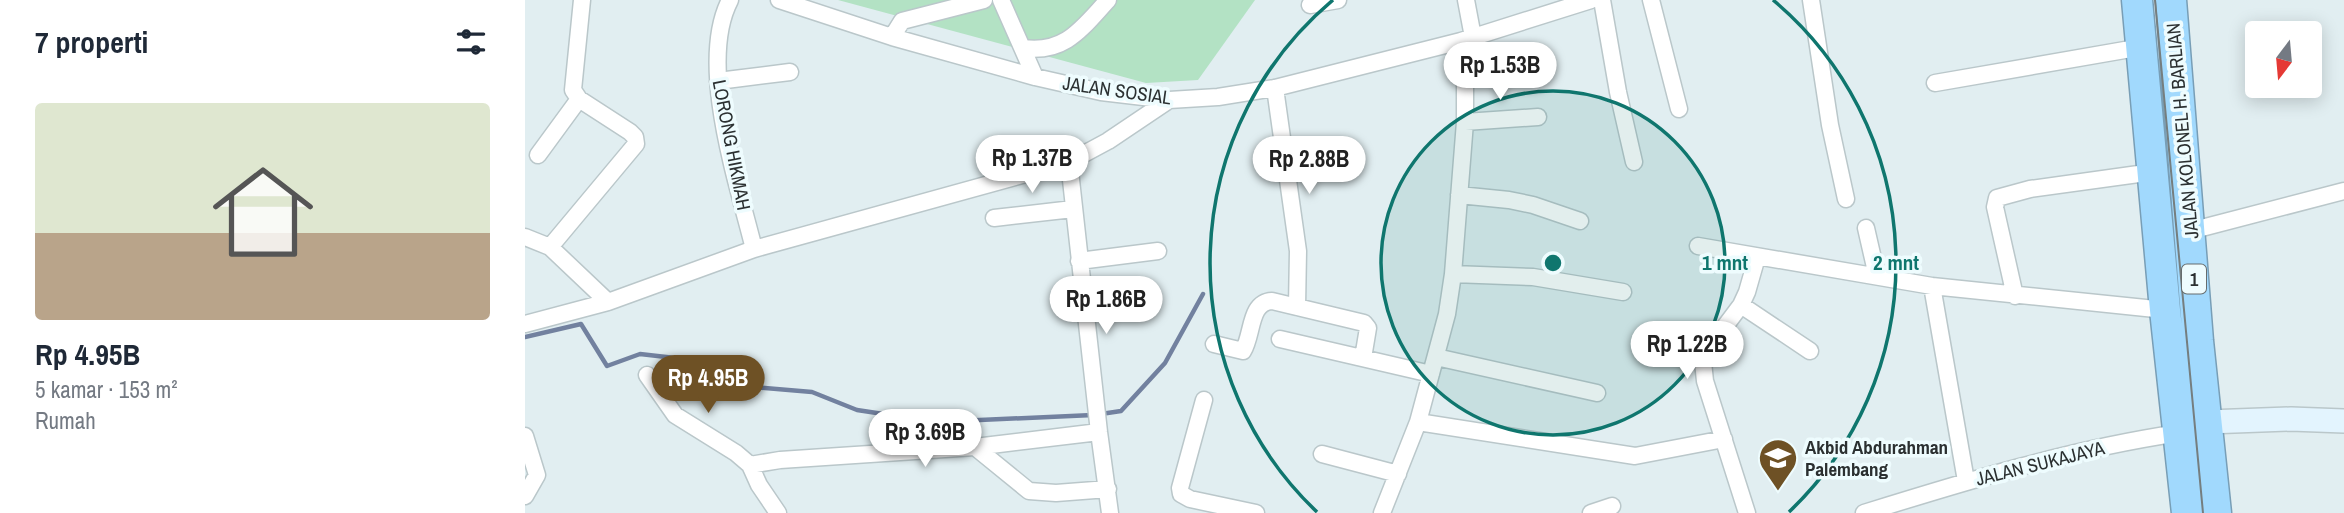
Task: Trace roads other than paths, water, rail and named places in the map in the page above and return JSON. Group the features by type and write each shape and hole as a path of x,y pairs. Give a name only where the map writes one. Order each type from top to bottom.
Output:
{"highway":[{"name":"1","path":"2137,0 2142,47"},
{"name":"JALAN KOLONEL H. BARLIAN","path":"2171,0 2216,513"},
{"name":"JALAN KOLONEL H. BARLIAN","path":"2142,47 2165,310 2187,513"}],"street":[{"path":"550,247 636,144 635,137 630,132 579,99 573,90 582,0"},
{"name":"LORONG HIKMAH","path":"730,0 724,16 718,51 717,81 754,249"},
{"name":"JALAN SOSIAL","path":"779,0 892,37 1035,77 1101,92 1169,100 1275,89 1467,39 1591,0"},
{"path":"892,37 902,21 984,0"},
{"path":"1001,0 1035,77"},
{"path":"1023,48 1039,51 1068,40 1108,0"},
{"path":"1310,5 1338,0"},
{"path":"1383,513 1418,422 1447,314 1453,274 1465,122 1467,0"},
{"path":"1602,0 1618,92 1634,162"},
{"path":"1651,0 1679,109"},
{"path":"1811,0 1830,125 1846,199"},
{"path":"1935,83 2142,47"},
{"path":"717,81 790,72"},
{"path":"1275,89 1298,251 1297,307"},
{"path":"538,155 579,99"},
{"path":"525,324 608,302 754,249 1069,162 1108,141 1169,100"},
{"path":"1465,122 1538,117"},
{"path":"1069,162 1098,432 1110,513"},
{"path":"2015,296 1995,207 1997,198 2030,189 2153,172"},
{"path":"2190,231 2344,191"},
{"path":"1459,195 1521,203 1580,221"},
{"path":"994,218 1073,209"},
{"path":"1866,228 1877,276"},
{"path":"525,237 550,247 608,302"},
{"path":"1698,246 1932,286 2165,310"},
{"path":"1079,261 1158,251"},
{"path":"1747,513 1705,381 1703,357 1710,343 1741,305 1757,257"},
{"path":"1453,274 1533,277 1623,292"},
{"path":"1932,286 1966,481"},
{"path":"1214,344 1243,351 1257,307 1263,302 1272,301 1366,324 1368,328 1363,358"},
{"path":"1741,305 1810,351"},
{"path":"1280,339 1431,374"},
{"path":"1436,357 1597,393"},
{"path":"647,375 675,415 736,453 750,465 759,485 778,513"},
{"path":"1204,400 1180,488 1181,495 1256,513"},
{"path":"2208,422 2291,419 2344,421"},
{"path":"1418,422 1635,456 1724,439"},
{"path":"750,465 780,460 975,447 1098,432"},
{"name":"JALAN SUKAJAYA","path":"1864,513 1966,481 2126,441 2179,433"},
{"path":"525,436 537,475 525,496"},
{"path":"975,447 1029,491 1056,493 1108,489"},
{"path":"1322,454 1398,474"},
{"path":"1591,513 1612,506"}],"waterway":[{"path":"1101,414 1121,411 1165,363 1203,294"},
{"path":"525,337 581,324 607,366 640,354 675,358 719,384 812,392 857,410 936,422 1093,415"}],"tram line":[{"path":"2155,0 2203,513"}],"place":[{"name":"Akbid Abdurahman Palembang","path":"1778,492"}]}
